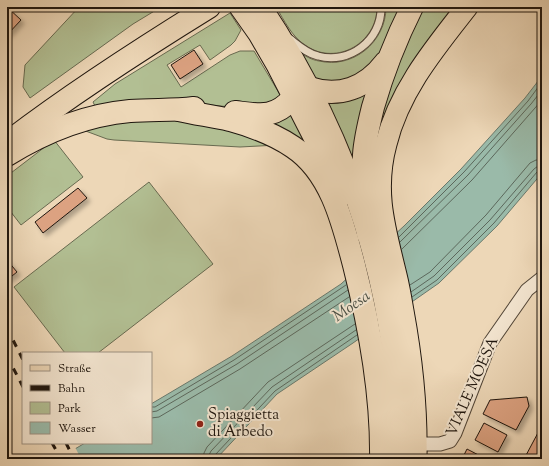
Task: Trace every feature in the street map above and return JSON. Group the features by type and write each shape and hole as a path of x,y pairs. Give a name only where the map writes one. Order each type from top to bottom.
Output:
{"highway":[{"path":"7,143 58,97 130,40 184,7"},
{"path":"7,126 110,70 209,7"},
{"path":"377,232 364,193 364,154 367,134 381,79 412,7"},
{"path":"179,110 195,107 247,114 272,114 286,106 300,85 331,92 342,91 364,83 378,72 391,53"},
{"path":"7,155 33,140 76,122 98,116 128,111 157,109 179,110 243,124 276,136 294,147 308,159 320,174 329,190 342,222 357,278 374,364 393,391 381,459"}],"main road":[{"path":"240,7 259,34 277,65 300,85"},
{"path":"388,459 393,391 393,352 390,326 379,273 377,232 381,206 380,186 384,150 392,124 401,103 416,76 440,41 467,7"},
{"path":"266,14 337,166 377,232"},
{"path":"337,166 349,218 365,274 378,337 393,391 416,452"},
{"path":"393,391 399,428 399,459"}],"street":[{"name":"VIALE MOESA","path":"416,452 450,441 455,433 490,343 527,290 542,278"}],"lane":[{"path":"266,14 300,48 308,53 328,58 337,58 357,51 372,37 380,20 381,7"}],"green space":[{"path":"79,7 161,7 133,24 30,98 23,87 25,65"},
{"path":"276,7 377,7 375,20 370,31 363,40 353,48 342,52 330,53 318,52 301,42 289,28"},
{"path":"386,7 405,7 383,53 359,78 313,83 299,52 319,61 344,61 355,57 374,42 385,20"},
{"path":"422,7 456,7 379,140 371,143 386,93"},
{"path":"230,13 241,30 231,45 210,60 200,45 167,65 181,87 230,55 240,51 254,51 282,98 260,110 201,104 95,106 93,102 115,84"},
{"path":"374,83 359,177 321,97"},
{"path":"291,113 310,151 253,119"},
{"path":"129,120 203,120 278,145 240,147 114,140 83,130"},
{"path":"54,140 83,177 21,225 7,207 7,176"},
{"path":"149,182 213,264 99,352 64,352 14,287"}],"water":[{"name":"Moesa","path":"542,76 542,173 497,226 439,283 277,394 216,459 58,459 83,444 152,444 152,403 232,356 341,284 404,226 461,169 525,98"}],"pier":[{"path":"75,447 81,459 56,459 57,457"}],"building":[{"path":"7,7 21,20 7,35"},
{"path":"194,50 203,64 180,79 171,65"},
{"path":"78,188 87,198 43,233 35,222"},
{"path":"7,260 17,272 7,280"},
{"path":"527,397 529,406 516,430 483,414 490,400"},
{"path":"484,423 507,435 498,452 475,440"},
{"path":"540,429 542,430 542,459 524,459"},
{"path":"467,449 486,459 462,459"}],"railway":[{"path":"7,328 22,358"},
{"path":"7,356 22,385"},
{"path":"53,444 61,459"},
{"path":"66,444 74,459"}],"place":[{"name":"Spiaggietta di Arbedo","path":"200,424"}]}
